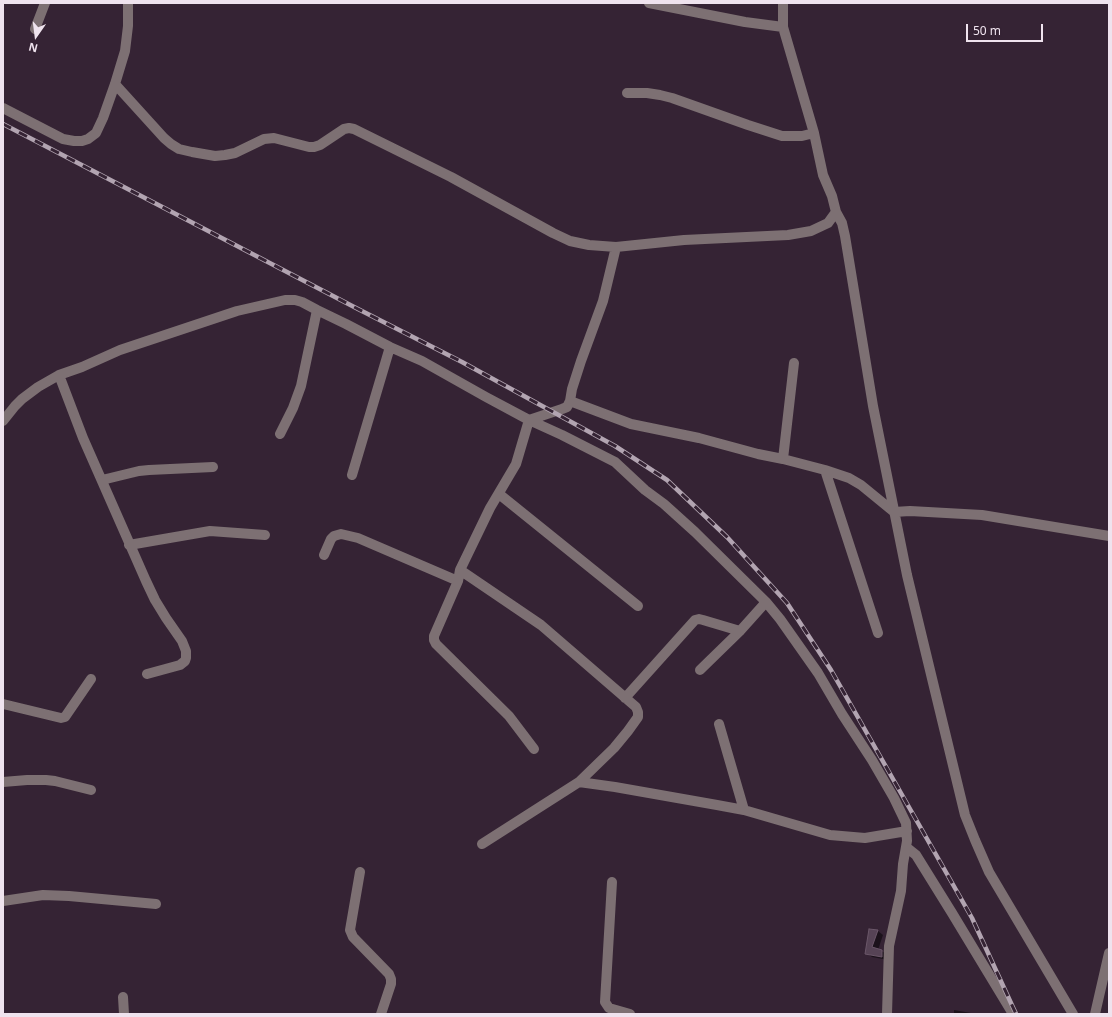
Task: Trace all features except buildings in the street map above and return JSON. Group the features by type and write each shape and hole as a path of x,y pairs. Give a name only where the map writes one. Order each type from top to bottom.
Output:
{"street":[{"path":"36,29 45,3"},
{"path":"3,108 63,139 82,141 88,139 96,133 103,118 125,51 128,26 128,3"},
{"path":"649,3 745,22 783,27"},
{"path":"783,3 783,27 814,133 823,175 846,236 873,406 894,512 907,575 965,815 974,840 989,872 1073,1014"},
{"path":"115,84 164,138 170,144 179,149 215,156 225,155 235,153 264,139 274,138 314,147 320,146 344,129 354,129 451,177 553,233 570,241 589,245 616,247 684,240 788,235 811,231 828,223 836,212"},
{"path":"626,93 647,93 672,98 782,136 792,137 814,133"},
{"path":"529,420 567,407 581,361 603,301 616,247"},
{"path":"3,421 22,399 38,387 59,375 82,367 120,350 237,312 272,302 295,300 302,302 390,347 422,361 529,420 615,462 645,490 664,504 695,532 766,602 780,619 818,673 894,798 906,823 907,830 901,891 889,946 888,1014"},
{"path":"280,434 294,408 301,386 317,310"},
{"path":"352,476 390,347"},
{"path":"783,459 794,363"},
{"path":"59,375 129,545 155,600 182,641 186,651 185,661 180,665 147,674"},
{"path":"570,401 631,424 699,438 826,470 850,478 894,512 910,511 982,515 1109,536"},
{"path":"529,420 516,464 490,508 460,570 458,581 434,640 436,644 509,716 534,749"},
{"path":"102,480 149,470 213,467"},
{"path":"826,470 878,633"},
{"path":"499,494 638,606"},
{"path":"129,545 210,531 265,535"},
{"path":"324,555 331,539 334,536 341,534 358,538 458,581"},
{"path":"460,570 536,622 636,707 638,712 636,720 614,748 579,782 482,844"},
{"path":"700,670 740,631 766,602"},
{"path":"625,698 695,620 699,619 740,631"},
{"path":"3,704 61,718 65,717 91,679"},
{"path":"719,724 744,810"},
{"path":"3,782 46,780 91,790"},
{"path":"579,782 744,810 830,835 865,838 907,830"},
{"path":"906,847 916,855 1013,1014"},
{"path":"360,872 350,930 353,937 389,974 391,979 391,984 381,1014"},
{"path":"612,882 604,1002 608,1008 630,1014"},
{"path":"3,900 43,895 156,904"},
{"path":"1095,1014 1106,977 1109,953"},
{"path":"123,997 124,1014"}],"railway":[{"path":"3,124 462,362 615,446 667,480 727,537 787,603 831,670 972,918 1016,1014"}]}
